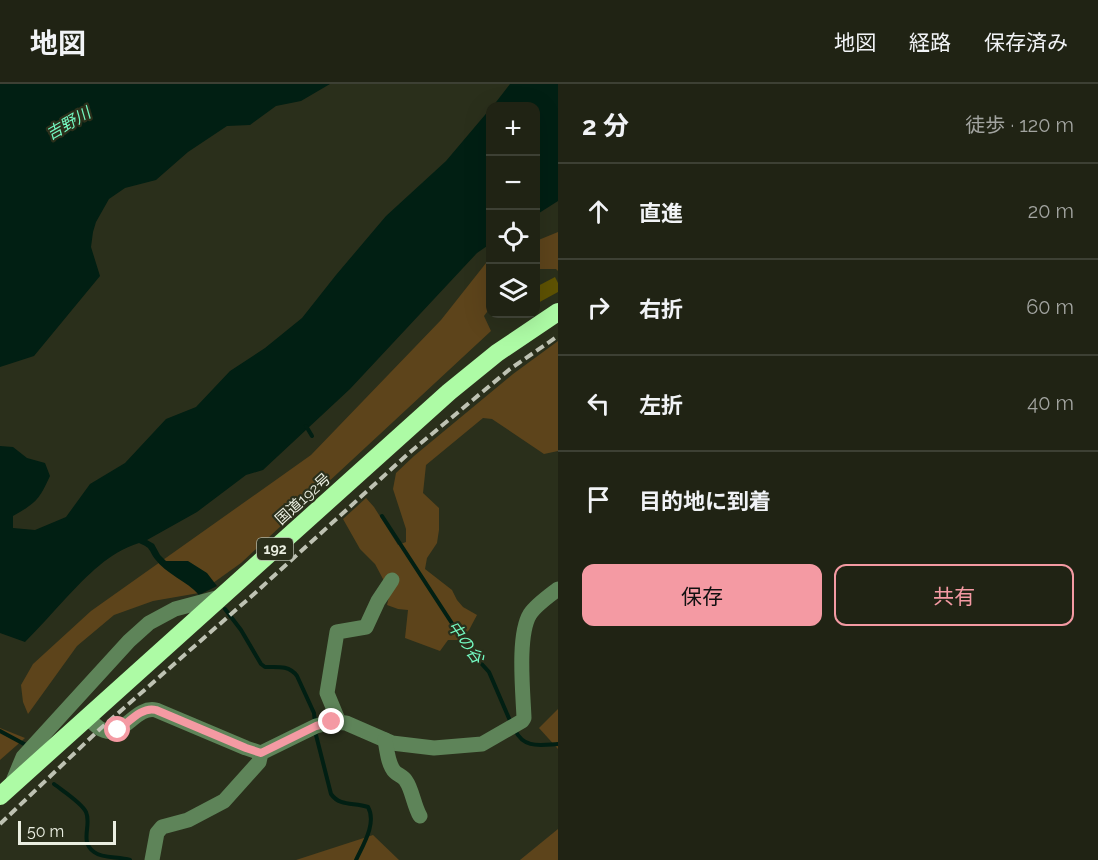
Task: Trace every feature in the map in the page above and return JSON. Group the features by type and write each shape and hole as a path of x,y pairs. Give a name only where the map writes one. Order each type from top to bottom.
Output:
{"highway":[{"name":"国道192号","path":"5,791 449,392 497,353 558,312"}],"street":[{"path":"339,722 327,693 337,632 366,627 378,601 392,580"},
{"path":"88,718 100,729 111,732 118,730 149,708 261,753 316,726 332,722 346,723 392,743 434,748 482,744 513,727 524,718 524,626 531,613 558,589"},
{"path":"5,791 23,757 129,641 149,623 175,609 222,597"},
{"path":"385,740 393,770 406,781 420,816"},
{"path":"152,860 157,832 162,827 188,820 224,801 259,762 261,753"}],"shaded area":[{"path":"558,232 558,271 540,269 540,239"},
{"path":"486,263 486,313 484,316 491,331 241,563 199,593 153,601 114,615 77,646 28,714 23,702 21,685 33,664 91,611 311,455 441,320"},
{"path":"558,341 558,451 544,454 492,419 483,418 426,465 423,493 439,508 439,530 437,543 427,558 425,569 452,590 463,607 477,615 469,630 459,640 448,640 440,651 405,638 408,610 387,605 390,592 375,564 360,549 343,519 366,498 398,545 406,542 406,529 393,489 396,473 513,374"},
{"path":"558,709 558,749 539,728"},
{"path":"0,728 25,738 0,760"},
{"path":"558,829 558,860 520,860"},
{"path":"373,835 399,860 296,860"}],"water":[{"name":"吉野川","path":"0,84 330,84 301,101 276,106 250,125 227,126 188,152 156,180 125,188 109,199 96,222 91,247 100,276 34,356 0,367"},
{"path":"510,84 558,84 558,201 540,212 540,102 496,102"},
{"path":"486,114 486,247 477,253 350,389 263,470 246,475 197,512 147,540 154,544 166,561 188,561 207,573 217,586 199,595 165,569 147,548 139,543 128,547 99,566 74,589 25,642 0,633 0,446 13,447 27,458 45,463 50,476 36,500 13,516 13,528 35,530 66,517 90,484 125,463 166,419 196,407 230,371 265,348 302,318 386,216 446,161"}],"building":[{"path":"555,277 558,292 540,302 540,285"}],"waterway":[{"name":"中の谷","path":"306,426 312,436"},
{"name":"中の谷","path":"382,516 470,651 489,672 511,723"},
{"path":"225,609 241,630 261,664 265,667 287,668 294,672 314,713 315,723"},
{"name":"中の谷","path":"515,730 528,743 558,744"},
{"path":"0,731 26,745"},
{"path":"316,735 331,794 343,803 368,807 370,813 368,834 356,860"},
{"path":"54,784 84,808 88,822 86,838 90,848 102,856 130,860"}],"railway":[{"path":"0,824 100,729 254,594 409,453 510,369 558,336"}],"route":[{"path":"118,730 149,708 261,753 316,726 332,722"}]}
